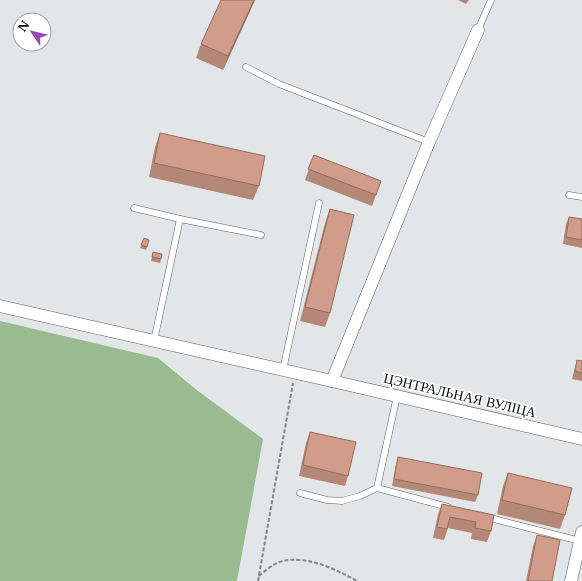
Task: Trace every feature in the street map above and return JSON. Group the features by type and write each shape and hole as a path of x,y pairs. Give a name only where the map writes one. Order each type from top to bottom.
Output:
{"street":[{"path":"332,381 429,142 478,30"},
{"name":"ЦЭНТРАЛЬНАЯ ВУЛІЦА","path":"0,306 582,439"},
{"path":"571,581 581,536"}],"lane":[{"path":"478,30 491,0"},
{"path":"246,67 279,84 429,142"},
{"path":"569,195 582,197"},
{"path":"289,372 320,203"},
{"path":"134,208 261,235"},
{"path":"154,341 180,219"},
{"path":"377,488 397,396"},
{"path":"300,493 327,500 342,501 360,496 377,488 452,508"},
{"path":"482,516 581,536"}],"path":[{"path":"258,581 289,372"},
{"path":"258,577 270,567 282,561 297,560 314,563 332,569 357,581"}],"green space":[{"path":"0,321 158,358 198,391 263,439 237,581 0,581"}],"building":[{"path":"221,0 254,0 228,56 201,44"},
{"path":"160,133 265,156 259,186 154,163"},
{"path":"314,155 381,181 376,195 308,169"},
{"path":"330,209 354,215 330,313 305,307"},
{"path":"569,217 582,219 582,240 566,237"},
{"path":"144,238 149,240 147,247 141,245"},
{"path":"153,252 162,254 161,259 152,257"},
{"path":"577,360 582,361 582,373 575,371"},
{"path":"310,432 356,442 348,476 303,465"},
{"path":"398,457 482,473 478,495 394,479"},
{"path":"508,473 572,488 565,515 502,500"},
{"path":"442,504 494,515 491,531 475,528 476,522 450,517 447,529 437,527"},
{"path":"537,535 560,540 552,581 528,581"}]}
